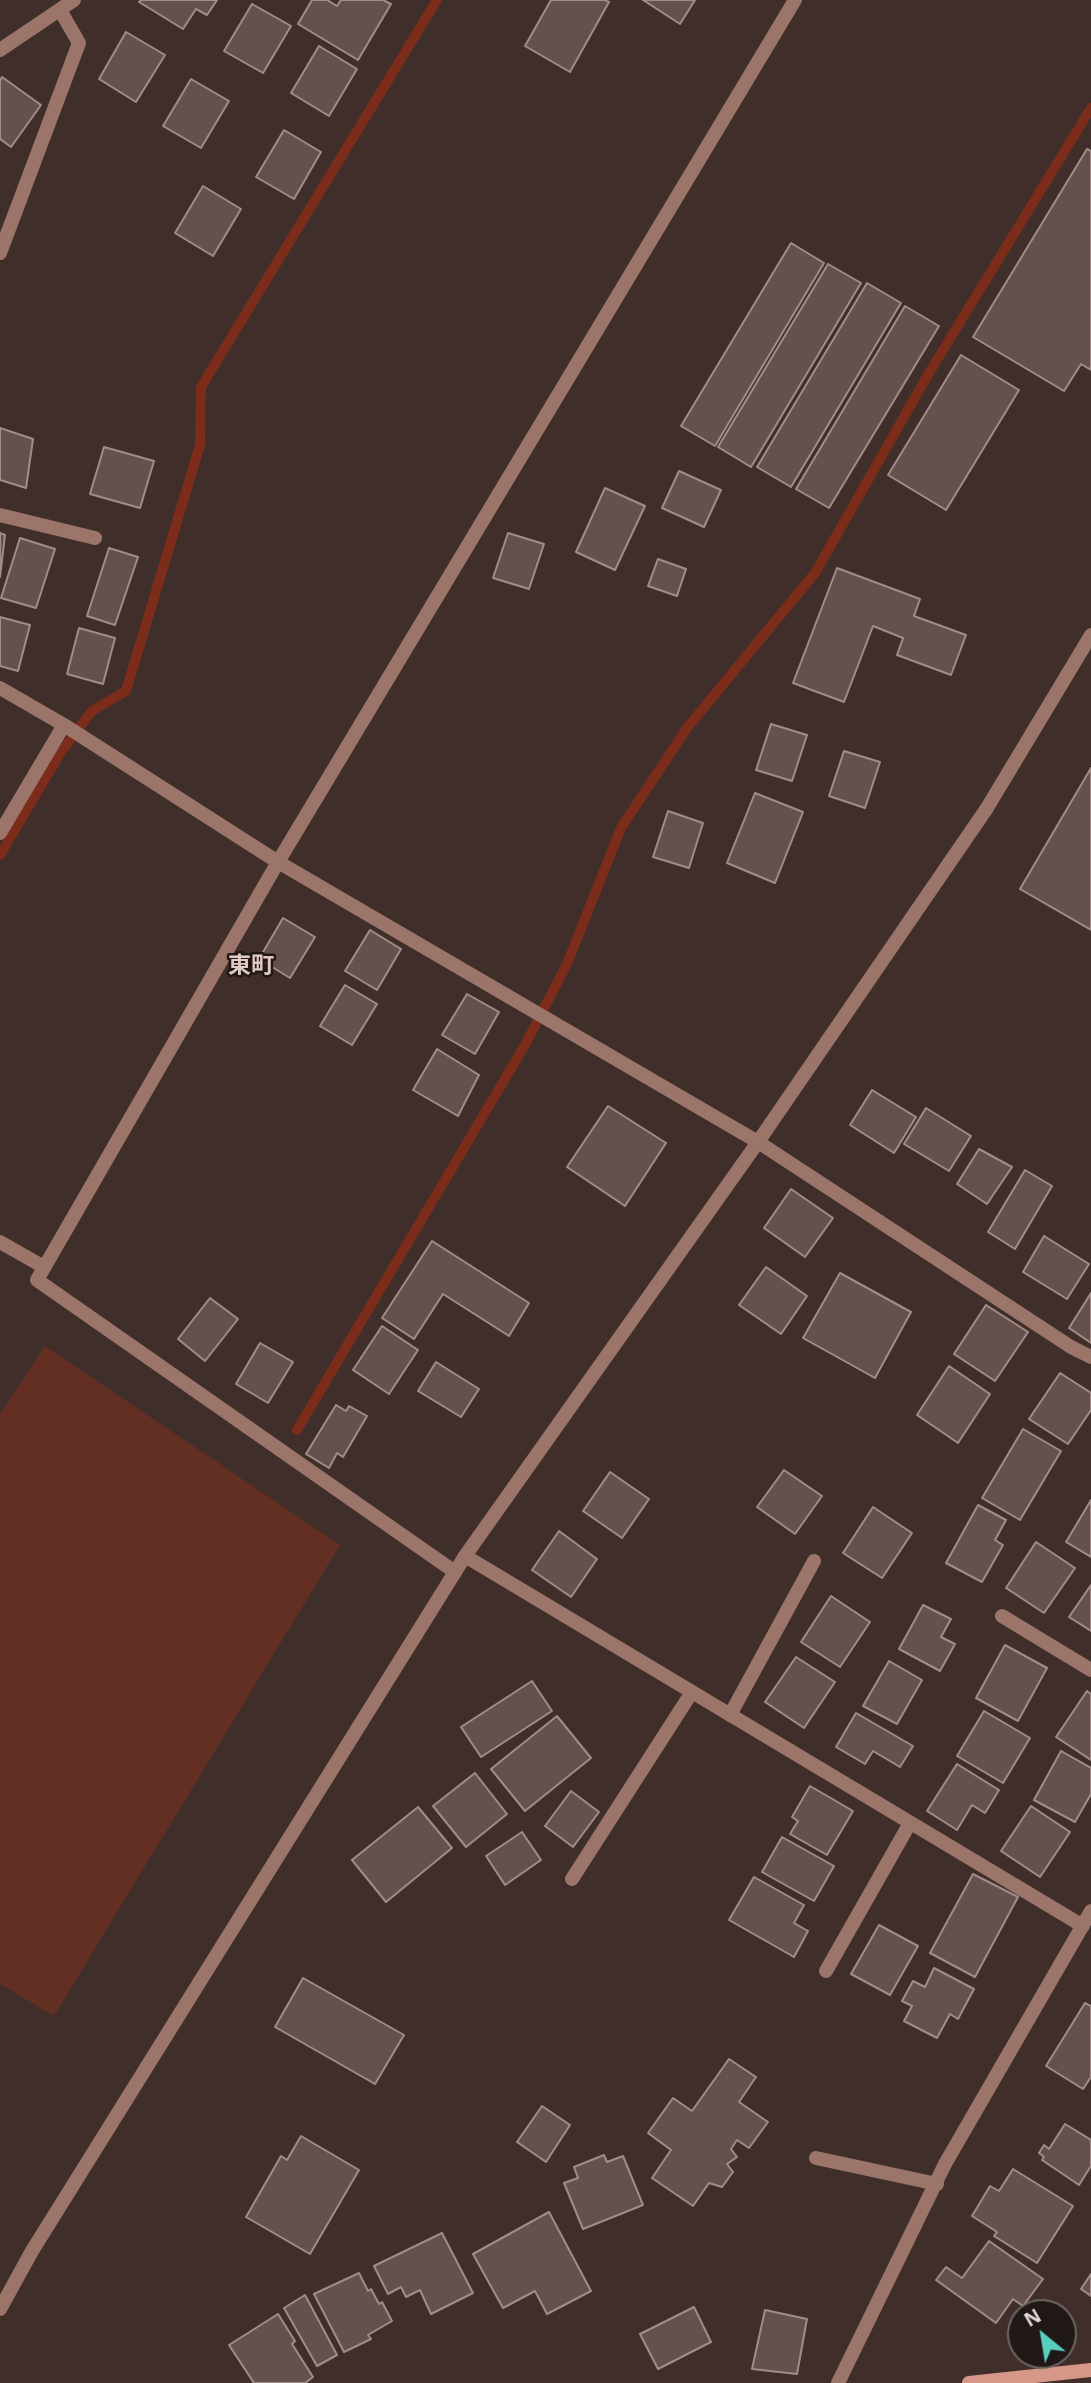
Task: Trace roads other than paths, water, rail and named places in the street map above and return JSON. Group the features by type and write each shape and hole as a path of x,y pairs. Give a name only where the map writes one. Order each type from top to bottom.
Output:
{"main road":[{"path":"969,2383 1091,2370"}],"street":[{"path":"0,50 74,0"},
{"path":"455,1572 37,1280 278,862 795,0"},
{"path":"0,253 79,43 60,10"},
{"path":"0,515 95,538"},
{"path":"0,2309 39,2239 465,1556 758,1142 987,808 1091,635"},
{"path":"0,688 64,725 278,862 758,1142 1071,1347 1091,1357"},
{"path":"0,833 64,725"},
{"path":"0,1242 44,1268"},
{"path":"465,1556 1083,1926"},
{"path":"730,1715 814,1561"},
{"path":"1002,1616 1091,1671"},
{"path":"572,1879 692,1692"},
{"path":"826,1971 910,1823"},
{"path":"838,2383 945,2164 1091,1911"},
{"path":"816,2158 937,2184"}],"waterway":[{"path":"0,855 61,752 92,711 126,691 200,445 201,387 437,0"},
{"path":"297,1430 525,1045 567,964 621,828 687,728 815,573 929,373 1091,108"}],"district":[{"name":"東町","path":"251,966"}]}
